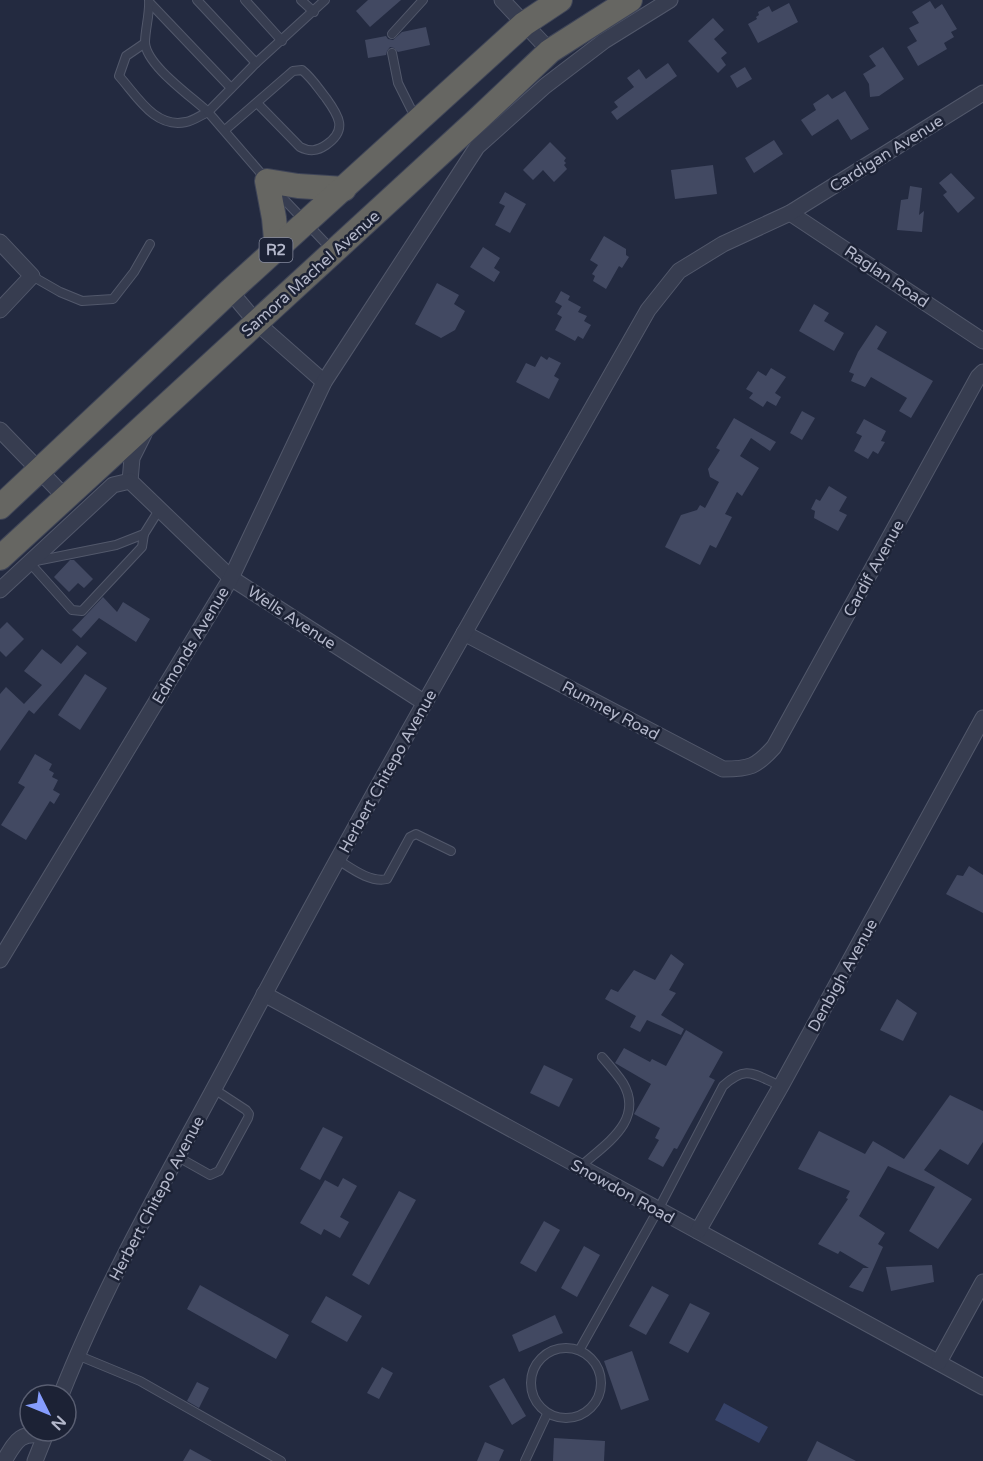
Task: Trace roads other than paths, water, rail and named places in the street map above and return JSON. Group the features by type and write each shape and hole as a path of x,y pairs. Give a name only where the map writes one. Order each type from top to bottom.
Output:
{"highway":[{"name":"R2","path":"0,507 230,291 524,24 560,0"},
{"name":"Samora Machel Avenue","path":"0,558 550,51 630,0"},
{"path":"277,249 267,181 344,189"}],"street":[{"path":"502,0 550,51"},
{"name":"Edmonds Avenue","path":"0,960 231,578 324,382 477,147 545,86 604,41 670,0"},
{"name":"Cardigan Avenue","path":"790,213 983,93"},
{"name":"Raglan Road","path":"790,213 983,341"},
{"name":"Herbert Chitepo Avenue","path":"66,1383 100,1304 264,994 464,633 648,310 679,272 723,244 790,213"},
{"path":"0,242 32,276 0,310"},
{"path":"230,291 256,322 324,382"},
{"name":"Cardif Avenue","path":"760,762 774,747 983,372"},
{"path":"0,590 113,485 130,481 132,458 153,418"},
{"path":"0,430 66,498"},
{"name":"Wells Avenue","path":"130,481 231,578 425,703"},
{"name":"Rumney Road","path":"464,633 723,769 745,769 760,762"},
{"name":"Denbigh Avenue","path":"698,1231 781,1086 983,718"},
{"name":"Snowdon Road","path":"264,994 983,1387"},
{"path":"939,1362 983,1282"},
{"path":"4,1461 18,1440"},
{"path":"35,1461 42,1443"}],"lane":[{"path":"197,0 256,63"},
{"path":"245,0 282,41"},
{"path":"301,0 314,12"},
{"path":"146,43 126,56 119,76 153,116 167,123 187,122 208,112 256,63 325,0"},
{"path":"392,34 423,0"},
{"path":"149,2 231,88"},
{"path":"149,2 146,43 148,56 225,130 267,181 333,252"},
{"path":"392,53 398,83 418,122"},
{"path":"225,130 293,71 302,70 311,78 339,116 335,139 320,149 308,151 300,147 257,103"},
{"path":"32,276 82,301 113,299 134,272 150,244"},
{"path":"29,562 72,610 82,611 142,548 144,534 159,510"},
{"path":"29,562 116,546 144,534"},
{"path":"338,860 364,875 382,880 387,879 410,837 417,834 451,851"},
{"path":"580,1167 623,1127 628,1117 630,1103 623,1083 602,1057"},
{"path":"580,1349 658,1210 723,1086 736,1074 747,1072 781,1086"},
{"path":"178,1157 210,1175 214,1174 219,1171 248,1118 249,1114 246,1110 214,1089"},
{"path":"558,1347 580,1349 595,1361 602,1379 598,1399 585,1414 566,1419 547,1414 533,1398 530,1377 540,1358 558,1347"},
{"path":"77,1355 140,1381 281,1461"},
{"path":"525,1461 547,1414"}],"water":[{"path":"724,1403 768,1427 759,1443 715,1420"}]}
